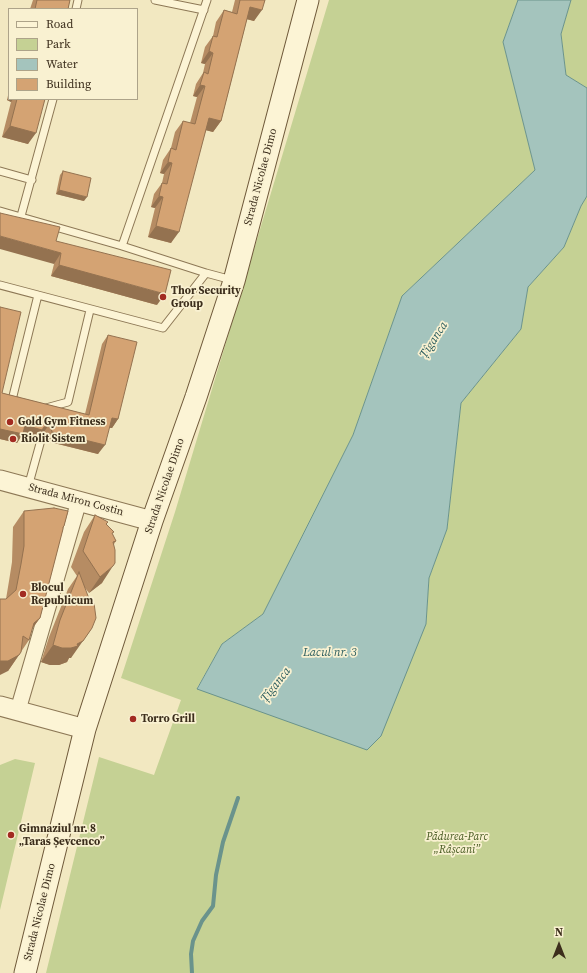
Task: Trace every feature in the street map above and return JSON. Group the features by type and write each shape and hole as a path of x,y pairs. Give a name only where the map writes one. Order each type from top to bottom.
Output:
{"main road":[{"name":"Strada Nicolae Dimo","path":"25,973 85,729 152,521 196,397 234,281 308,0"}],"street":[{"name":"Strada Miron Costin","path":"0,480 152,521"},
{"path":"79,501 9,708 85,729"}],"lane":[{"path":"155,0 204,10"},
{"path":"122,246 207,0"},
{"path":"22,216 53,100"},
{"path":"0,171 32,180"},
{"path":"0,211 22,216 234,281"},
{"path":"0,285 90,310 163,328 206,273"},
{"path":"26,403 12,400 38,295"},
{"path":"45,410 68,402 90,310"},
{"path":"28,487 41,440"}],"green space":[{"name":"Pădurea-Parc „Râșcani”","path":"329,0 518,0 503,42 535,170 402,296 353,435 263,614 222,644 197,688 426,624 429,578 447,528 461,403 521,329 528,287 564,247 581,206 587,196 587,973 46,973 99,757 154,775 181,700 121,678 175,512"},
{"path":"571,0 587,0 587,88 566,75 561,34"},
{"name":"Gimnaziul nr. 8 „Taras Șevcenco”","path":"15,759 35,763 0,910 0,765"}],"water":[{"name":"Lacul nr. 3","path":"518,0 571,0 561,34 566,75 587,88 587,196 581,206 564,247 528,287 521,329 461,403 447,529 429,578 426,624 381,736 367,750 197,689 222,644 263,614 353,435 402,296 535,170 503,42"}],"building":[{"path":"37,0 70,0 68,8 35,8"},
{"path":"240,0 265,0 262,10 250,7 221,121 209,118 179,232 156,226 163,197 159,196 162,183 167,184 172,163 168,162 171,148 176,150 183,121 195,124 205,86 200,85 204,72 208,74 213,53 209,51 213,36 217,37 224,10 237,14"},
{"path":"17,100 45,100 36,133 10,126"},
{"path":"63,171 91,178 87,197 59,190"},
{"path":"0,213 60,227 56,241 171,270 165,294 59,265 61,253 0,236"},
{"path":"0,307 21,312 2,393 89,415 108,335 137,342 118,419 112,418 105,445 52,432 51,428 48,426 44,427 42,430 25,425 23,434 0,429"},
{"name":"Blocul Republicum","path":"54,508 68,511 40,618 34,623 29,640 23,636 21,652 19,655 8,661 0,661 0,599 6,599 16,590 24,546 24,511"},
{"path":"95,515 108,522 106,524 114,532 112,533 116,541 113,542 115,550 115,563 100,577 83,551"},
{"path":"79,572 91,604 94,603 96,618 92,628 83,641 77,644 78,646 62,648 53,645 60,620"}],"waterway":[{"name":"Țîganca","path":"192,973 191,954 193,941 202,921 213,906 216,875 223,842 238,798"}],"place":[{"name":"Thor Security Group","path":"163,297"},
{"name":"Gold Gym Fitness","path":"10,422"},
{"name":"Riolit Sistem","path":"13,439"},
{"name":"Blocul Republicum","path":"23,594"},
{"name":"Torro Grill","path":"133,719"},
{"name":"Gimnaziul nr. 8 „Taras Șevcenco”","path":"11,835"}]}
